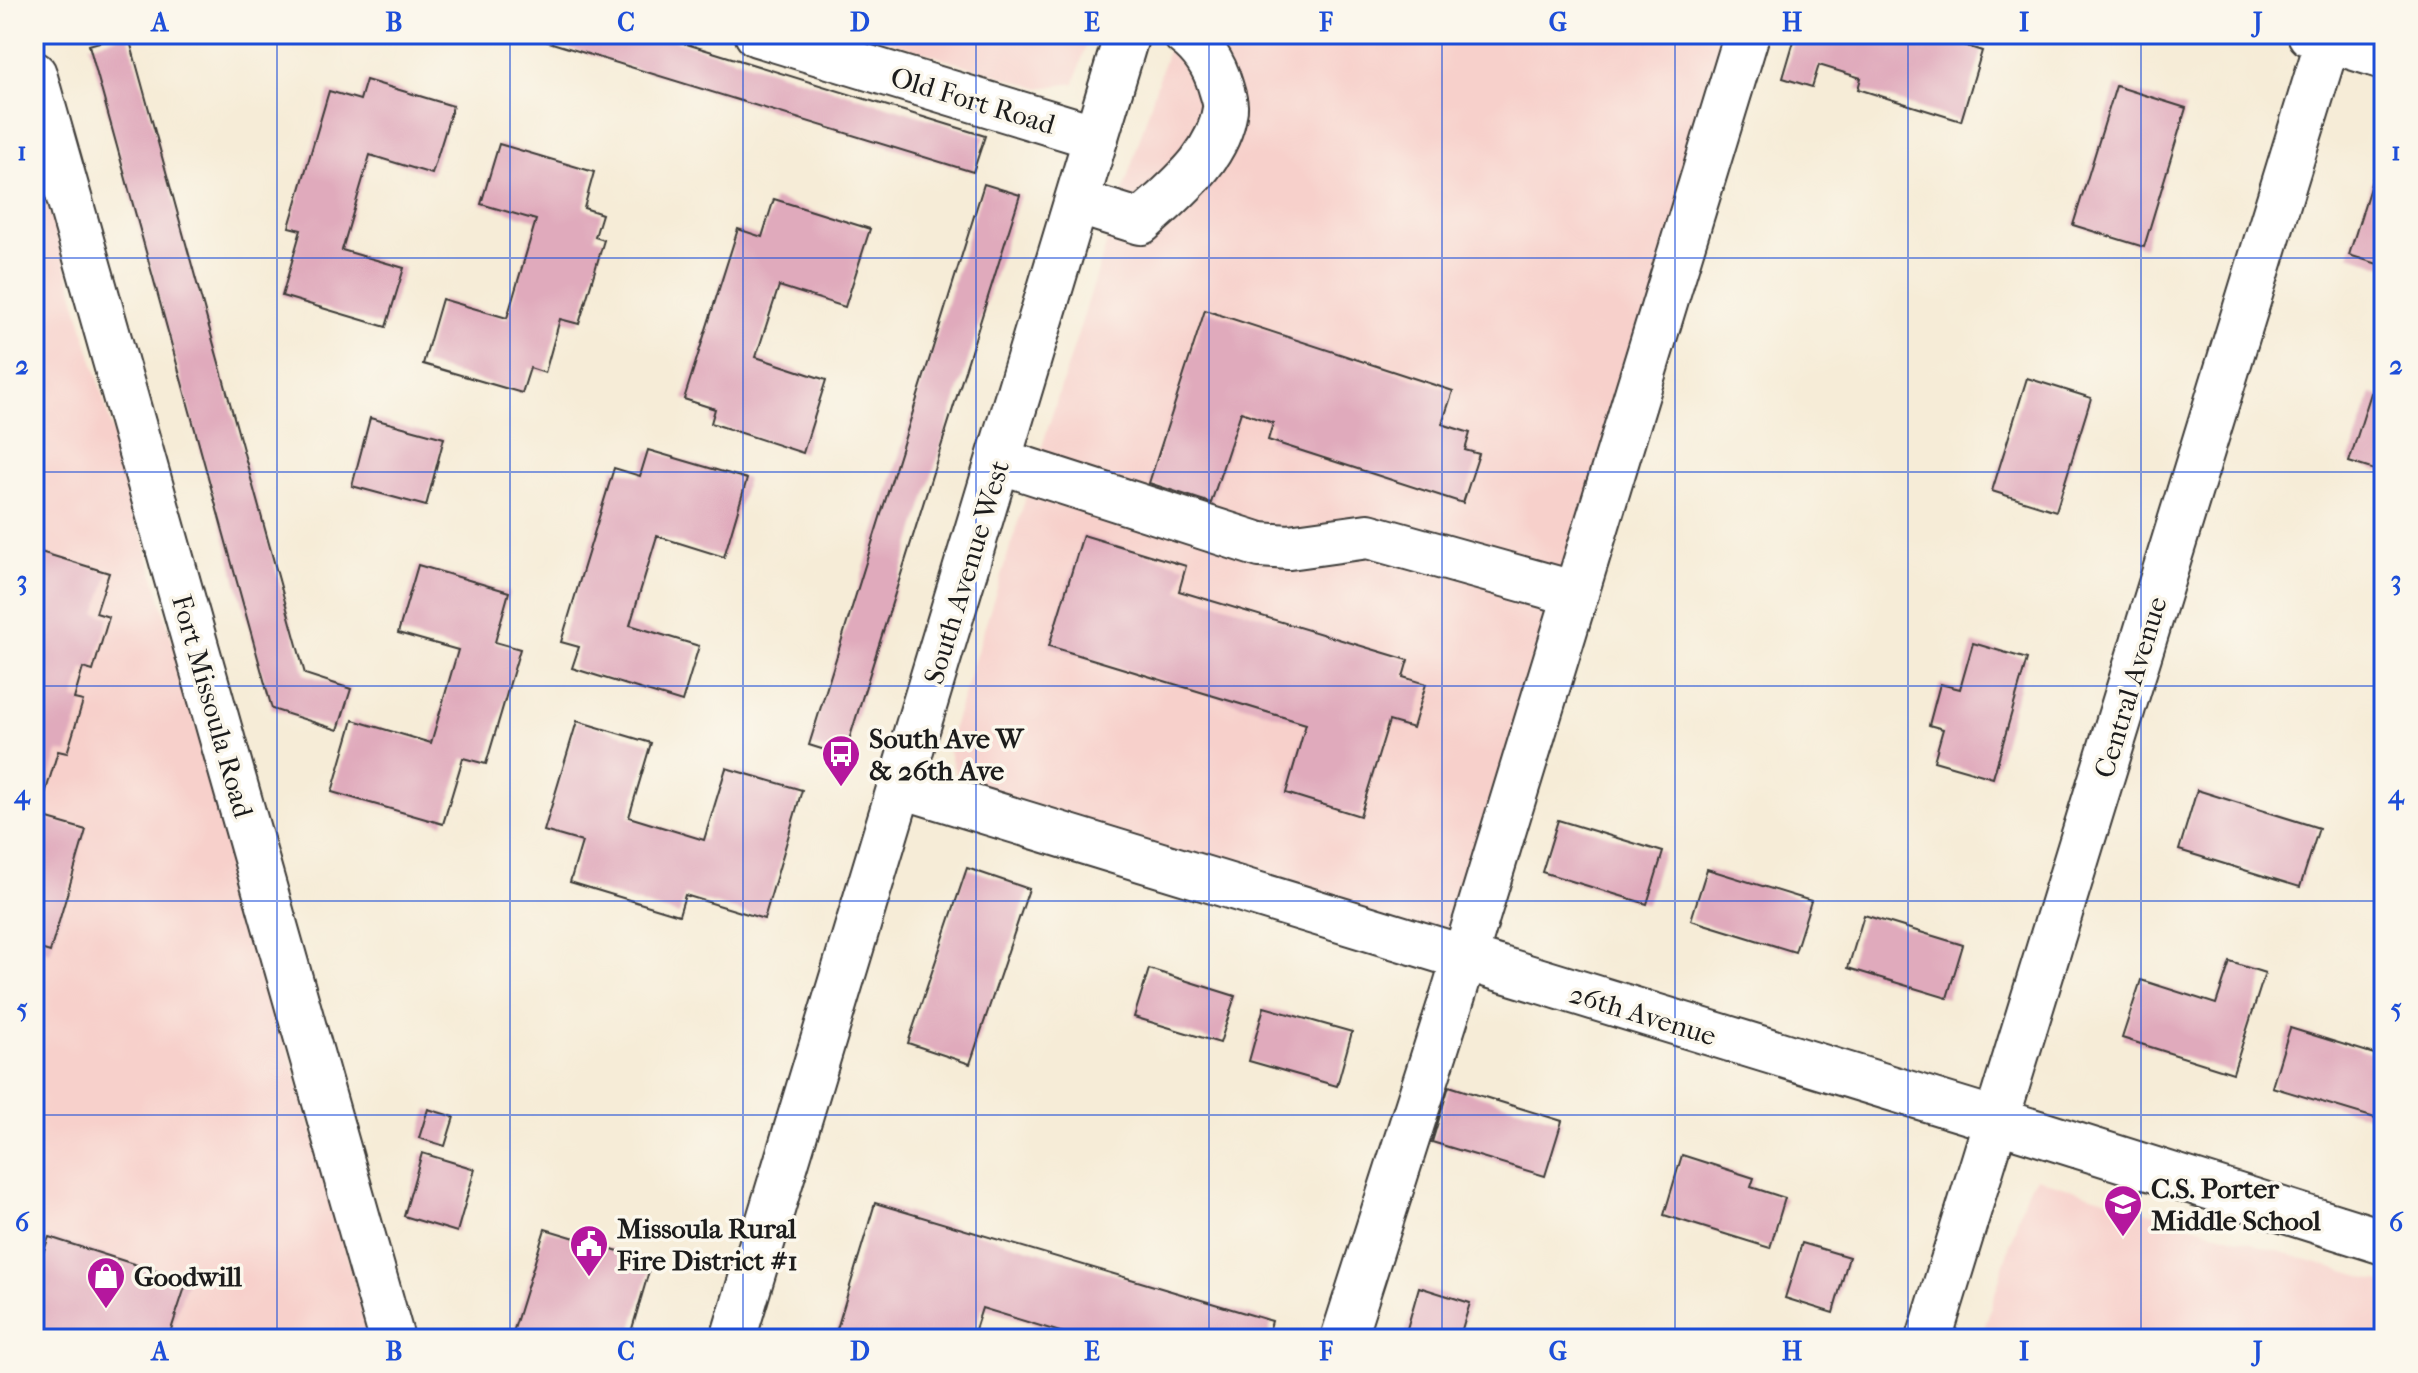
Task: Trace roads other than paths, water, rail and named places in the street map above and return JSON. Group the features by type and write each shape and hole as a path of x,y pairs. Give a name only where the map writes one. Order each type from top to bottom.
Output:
{"street":[{"name":"Old Fort Road","path":"757,34 1096,137"},
{"name":"South Avenue West","path":"733,1339 1127,34"},
{"path":"1077,202 1141,222 1202,164 1217,137 1226,107 1218,77 1202,47 1185,34"},
{"path":"1343,1339 1464,959 1747,34"},
{"path":"2322,36 2384,57"},
{"name":"Central Avenue","path":"1929,1339 2322,36"},
{"name":"Fort Missoula Road","path":"34,74 392,1339"},
{"path":"999,461 1260,545 1289,547 1368,536 1576,594"},
{"name":"26th Avenue","path":"902,786 2384,1242"}],"place":[{"name":"South Ave W & 26th Ave","path":"841,788"},
{"name":"C.S. Porter Middle School","path":"2123,1238"},
{"name":"Missoula Rural Fire District #1","path":"589,1278"},
{"name":"Goodwill","path":"106,1310"}]}
